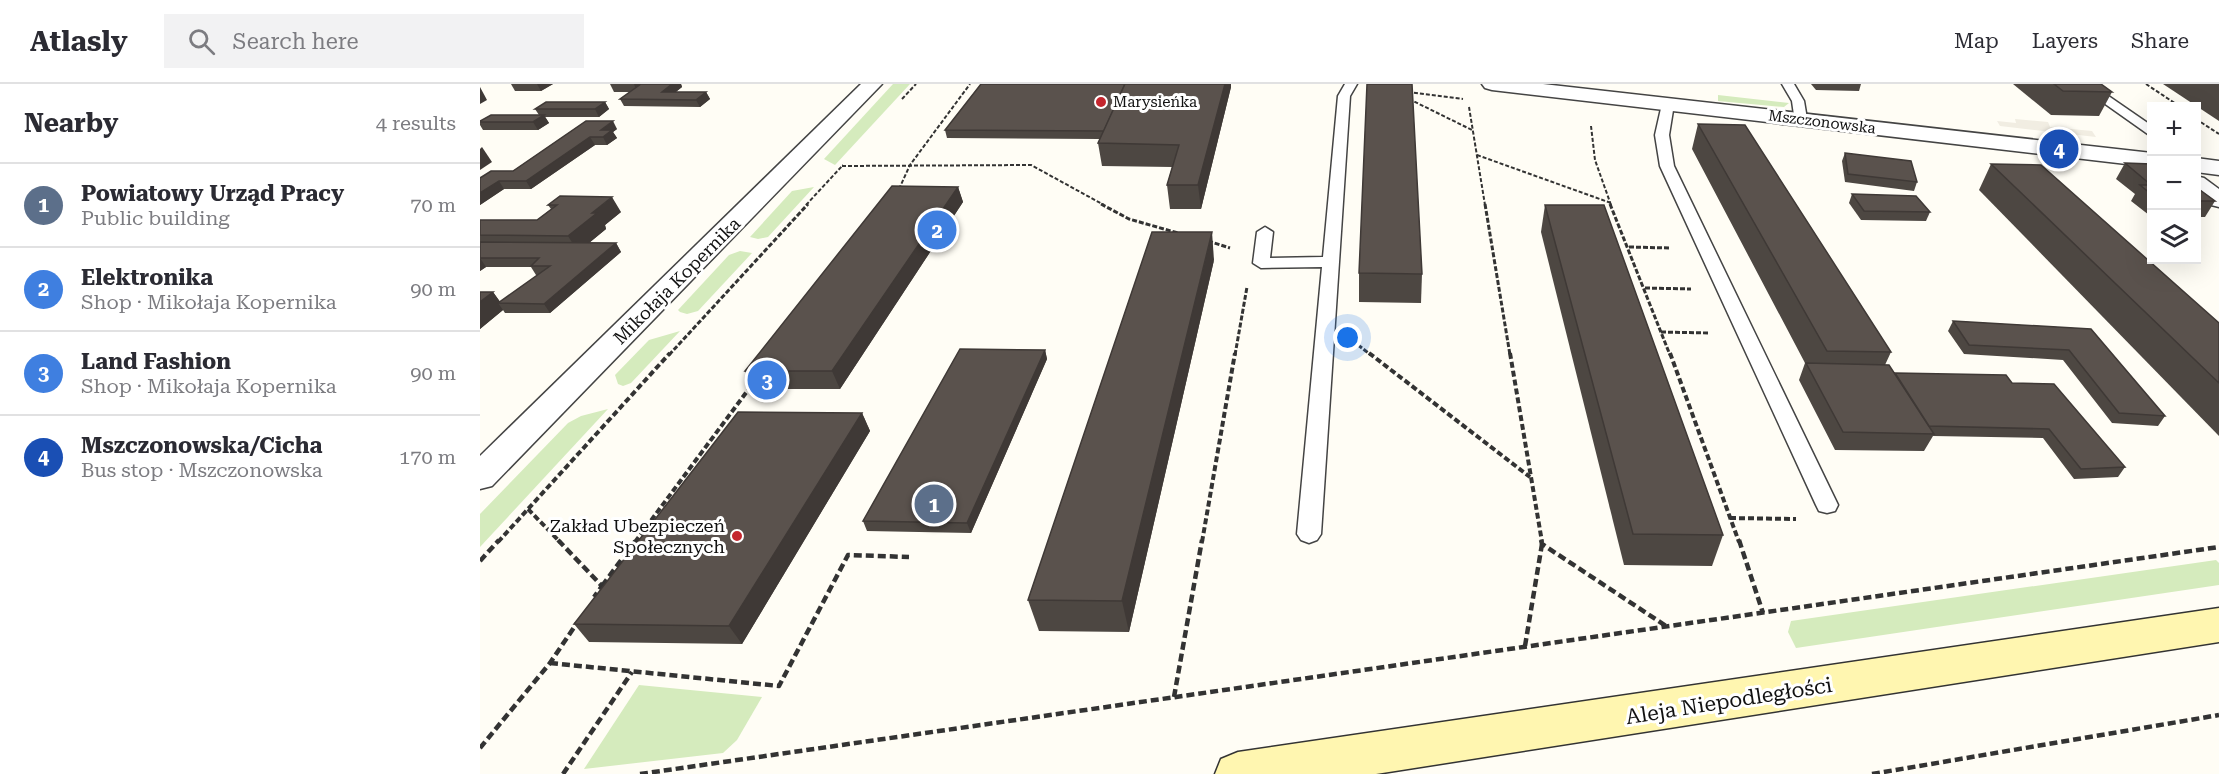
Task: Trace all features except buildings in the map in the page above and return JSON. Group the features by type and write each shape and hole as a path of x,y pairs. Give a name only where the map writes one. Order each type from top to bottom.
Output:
{"main road":[{"name":"Aleja Niepodległości","path":"1238,774 2219,625"}],"street":[{"name":"Mikołaja Kopernika","path":"480,477 872,84"},
{"name":"Mszczonowska","path":"1492,84 2147,160"},
{"path":"2201,166 2219,168"},
{"path":"2201,187 2219,200"}],"lane":[{"path":"1309,534 1344,96 1351,84"},
{"path":"1788,84 1798,101 1800,119"},
{"path":"2083,84 2147,130"},
{"path":"1668,104 1661,122 1662,147 1667,166 1827,506"},
{"path":"1265,232 1261,263 1330,262"}],"path":[{"path":"901,100 915,84"},
{"path":"894,195 910,165 970,84"},
{"path":"2146,84 2173,102"},
{"path":"1400,94 1473,130"},
{"path":"1468,99 1542,544 1525,646"},
{"path":"1592,114 1590,142 1763,613"},
{"path":"2201,122 2219,134"},
{"path":"1477,155 1612,203"},
{"path":"480,561 849,158"},
{"path":"842,166 1031,165 1129,219 1186,235"},
{"path":"1197,238 1231,248"},
{"path":"1174,697 1249,279"},
{"path":"1645,288 1725,289"},
{"path":"1354,342 1530,477"},
{"path":"589,605 758,377"},
{"path":"528,509 602,586"},
{"path":"1542,544 1667,627"},
{"path":"640,774 2219,547"},
{"path":"550,663 779,686 848,555 909,556"},
{"path":"480,748 550,663 583,615"},
{"path":"563,774 632,672"},
{"path":"1872,774 2219,715"}],"green space":[{"path":"893,84 910,84 835,165 824,159"},
{"path":"1718,95 1789,103 1784,107 1718,101"},
{"path":"814,187 768,237 758,239 750,237 792,191"},
{"path":"740,251 752,253 698,311 687,314 678,310 729,255"},
{"path":"680,331 631,383 623,386 618,384 615,375 649,340"},
{"path":"608,409 480,547 480,514 568,423 581,416"},
{"path":"2216,560 2219,563 2219,585 1796,648 1788,632 1791,621"},
{"path":"639,685 762,697 737,740 723,753 584,769"}],"shaded area":[{"path":"2015,119 2048,122 2050,127 2092,131 2096,137 2000,126 1997,121 2016,123"}],"place":[{"name":"Marysieńka","path":"1101,102"},
{"name":"Mszczonowska/Cicha","path":"2059,149"},
{"name":"Elektronika","path":"937,230"},
{"name":"Land Fashion","path":"767,380"},
{"name":"Powiatowy Urząd Pracy","path":"934,504"},
{"name":"Zakład Ubezpieczeń Społecznych","path":"737,536"}]}
